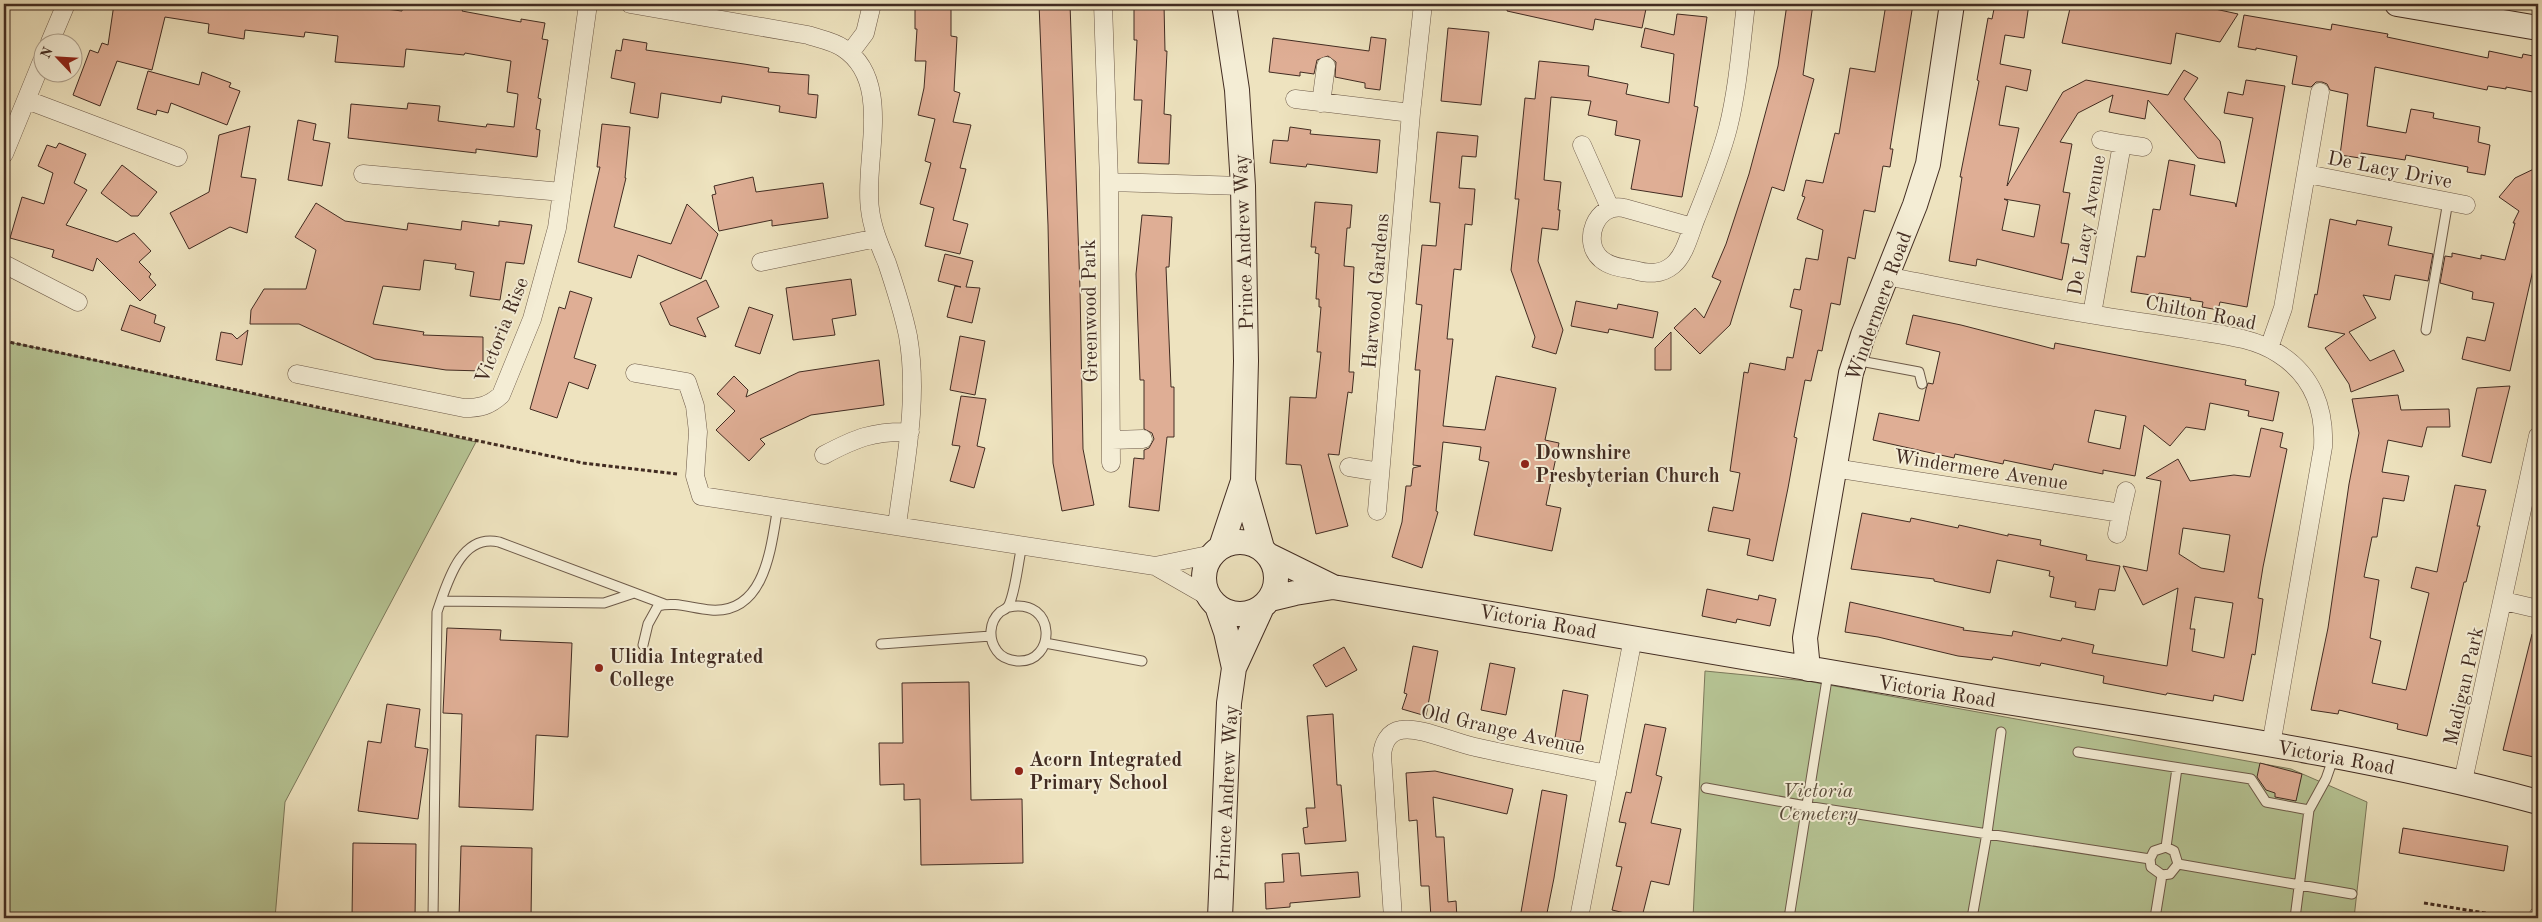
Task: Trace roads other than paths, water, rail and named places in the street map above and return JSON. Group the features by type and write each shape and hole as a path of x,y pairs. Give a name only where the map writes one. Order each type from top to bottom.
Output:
{"street":[{"path":"54,32 66,4"},
{"name":"Victoria Rise","path":"297,374 464,408 478,408 492,403 501,395 507,386 532,320 546,274 562,192 588,4"},
{"path":"630,4 652,6 808,35 832,42 850,53 866,78 874,109 868,189 870,210 877,238 896,288 908,336 912,375 910,432 897,525"},
{"path":"850,53 865,34 872,4"},
{"name":"Greenwood Park","path":"1103,4 1109,182 1111,463"},
{"name":"Prince Andrew Way","path":"1217,550 1243,481 1246,361 1243,186 1237,90 1224,4"},
{"name":"Harwood Gardens","path":"1377,511 1411,113 1423,4"},
{"path":"1692,227 1624,208 1610,208 1600,214 1595,223 1592,240 1595,251 1606,262 1640,272 1660,272 1675,264 1692,227 1717,165 1728,126 1737,76 1746,4"},
{"name":"Windermere Road","path":"1818,671 1805,638 1834,468 1855,360 1920,192 1928,164 1952,4"},
{"path":"2397,4 2450,8 2538,28"},
{"path":"1321,103 1326,66"},
{"path":"4,154 33,82"},
{"name":"De Lacy Drive","path":"2269,348 2283,308 2320,92"},
{"path":"26,100 178,157"},
{"path":"1295,100 1411,113"},
{"name":"De Lacy Avenue","path":"2101,140 2143,147"},
{"name":"De Lacy Avenue","path":"2092,314 2122,144"},
{"path":"1582,145 1610,208"},
{"path":"363,174 562,192"},
{"name":"De Lacy Drive","path":"2307,174 2466,205"},
{"path":"1109,182 1243,186"},
{"path":"761,262 877,238"},
{"path":"4,264 78,302"},
{"name":"Chilton Road","path":"1886,276 2092,314 2233,336 2269,348 2287,360 2309,383 2320,405 2324,435 2271,745"},
{"path":"636,373 686,382 696,406 698,432 694,476 701,496 778,506 1155,566 1228,612 1241,614 1252,613 1266,603 1277,578 1275,566 1266,552 1241,541 1217,550 1155,566"},
{"path":"824,455 854,439 869,434 910,432"},
{"name":"Madigan Park","path":"2463,782 2504,601 2538,436"},
{"path":"1112,440 1143,439"},
{"path":"1349,467 1380,472"},
{"name":"Windermere Avenue","path":"1834,468 2121,513"},
{"name":"Prince Andrew Way","path":"1243,481 1266,552"},
{"path":"2117,534 2126,491"},
{"path":"1213,602 1204,586 1204,573 1217,550"},
{"name":"Victoria Road","path":"1266,552 1333,587"},
{"name":"Victoria Road","path":"1266,603 1295,592 1333,587 1818,671 2335,755 2463,782 2538,802"},
{"path":"2504,601 2538,609"},
{"name":"Prince Andrew Way","path":"1213,602 1226,632 1234,668"},
{"name":"Prince Andrew Way","path":"1220,918 1229,703 1234,668 1266,603"},
{"path":"1579,918 1633,638"},
{"name":"Old Grange Avenue","path":"1388,916 1382,755 1385,742 1392,733 1409,729 1476,747 1607,774"}],"lane":[{"path":"2426,330 2448,201"},
{"path":"1855,360 1919,372 1922,384"},
{"path":"433,918 437,612 454,571 465,552 486,540 499,542 664,604 719,611 741,603 752,593 762,577 768,560 778,506"},
{"path":"1008,607 1026,606 1041,616 1046,625 1045,643 1042,649 1030,659 1015,661 1008,659 996,650 991,636 995,618 1008,607 1022,545"},
{"path":"441,601 604,603 634,593"},
{"path":"642,645 653,612 658,606 664,604"},
{"path":"881,644 991,636"},
{"path":"1045,643 1142,661"},
{"path":"1789,918 1806,806 1818,671"},
{"path":"1972,918 1987,833 2001,732"},
{"path":"2078,752 2251,780 2266,802 2309,810"},
{"path":"2295,918 2309,810 2326,780 2335,755"},
{"path":"2166,847 2177,768"},
{"path":"1706,788 1806,806 2150,859"},
{"path":"2150,859 2158,848 2166,847 2174,851 2178,864"},
{"path":"2150,859 2154,871 2162,875 2170,874 2178,864"},
{"path":"2178,864 2352,894"},
{"path":"2155,918 2162,875"}],"place":[{"name":"Downshire Presbyterian Church","path":"1525,464"},
{"name":"Ulidia Integrated College","path":"599,668"},
{"name":"Acorn Integrated Primary School","path":"1019,771"}],"park label":[{"name":"Victoria Cemetery","path":"1818,802"}]}
